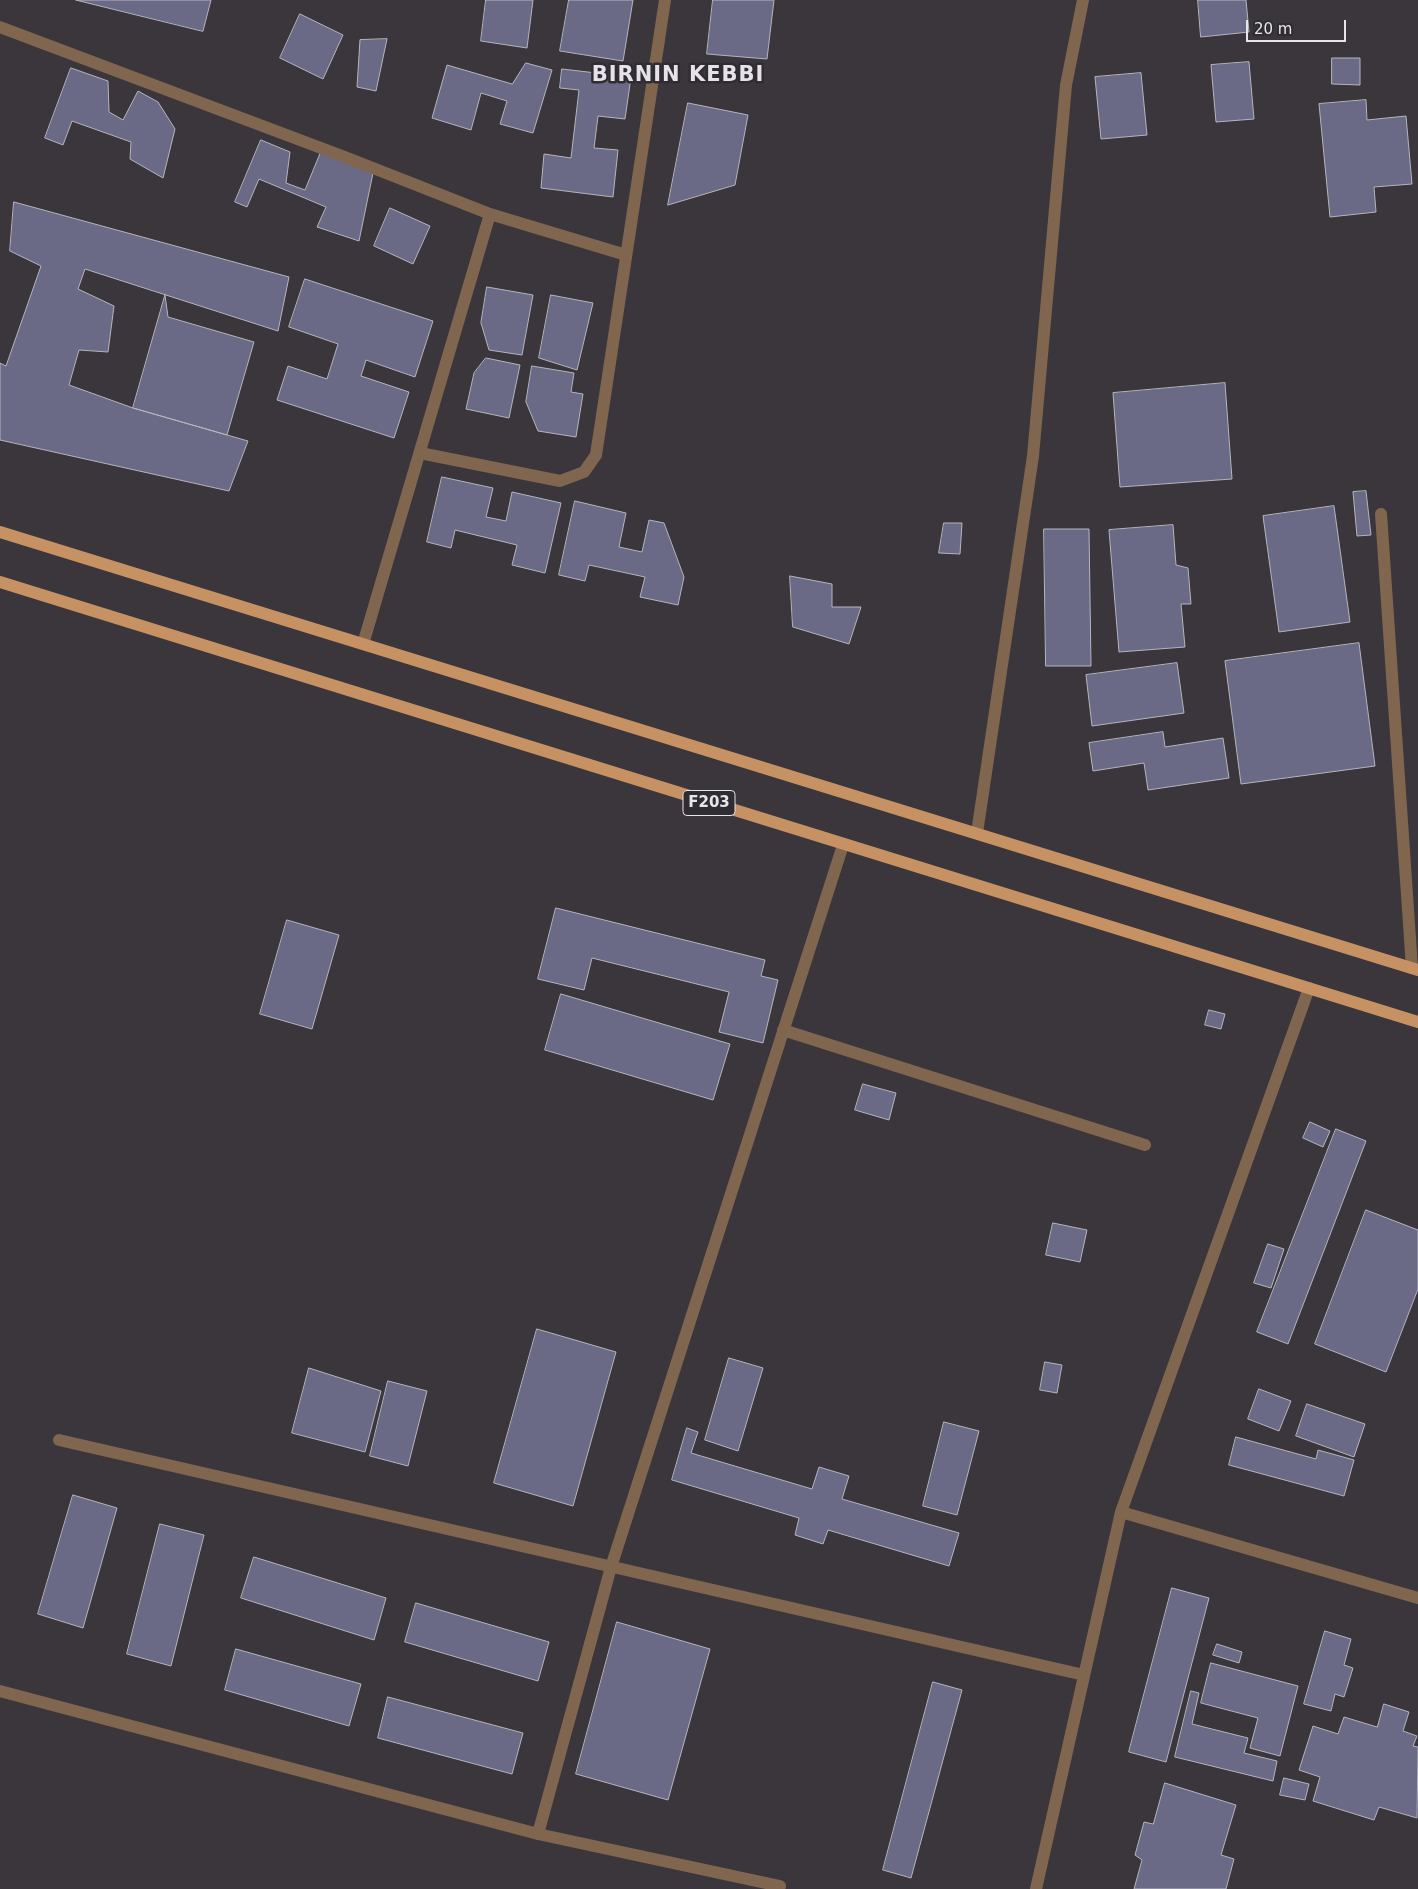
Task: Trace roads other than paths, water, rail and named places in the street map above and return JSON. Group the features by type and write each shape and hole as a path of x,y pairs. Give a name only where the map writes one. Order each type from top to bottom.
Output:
{"main road":[{"path":"0,532 1415,969"},
{"name":"F203","path":"0,582 1418,1022"}],"street":[{"path":"420,453 560,481 584,472 596,455 665,0"},
{"path":"977,833 1033,456 1066,85 1083,0"},
{"path":"0,27 345,156 490,214 626,255"},
{"path":"363,644 490,214"},
{"path":"1381,514 1415,969"},
{"path":"538,1834 611,1567 843,845"},
{"path":"1036,1889 1121,1512 1309,988"},
{"path":"783,1030 1145,1145"},
{"path":"59,1440 1084,1675"},
{"path":"1121,1512 1418,1598"},
{"path":"0,1691 538,1834 780,1886"}],"district":[{"name":"BIRNIN KEBBI","path":"678,76"}]}
